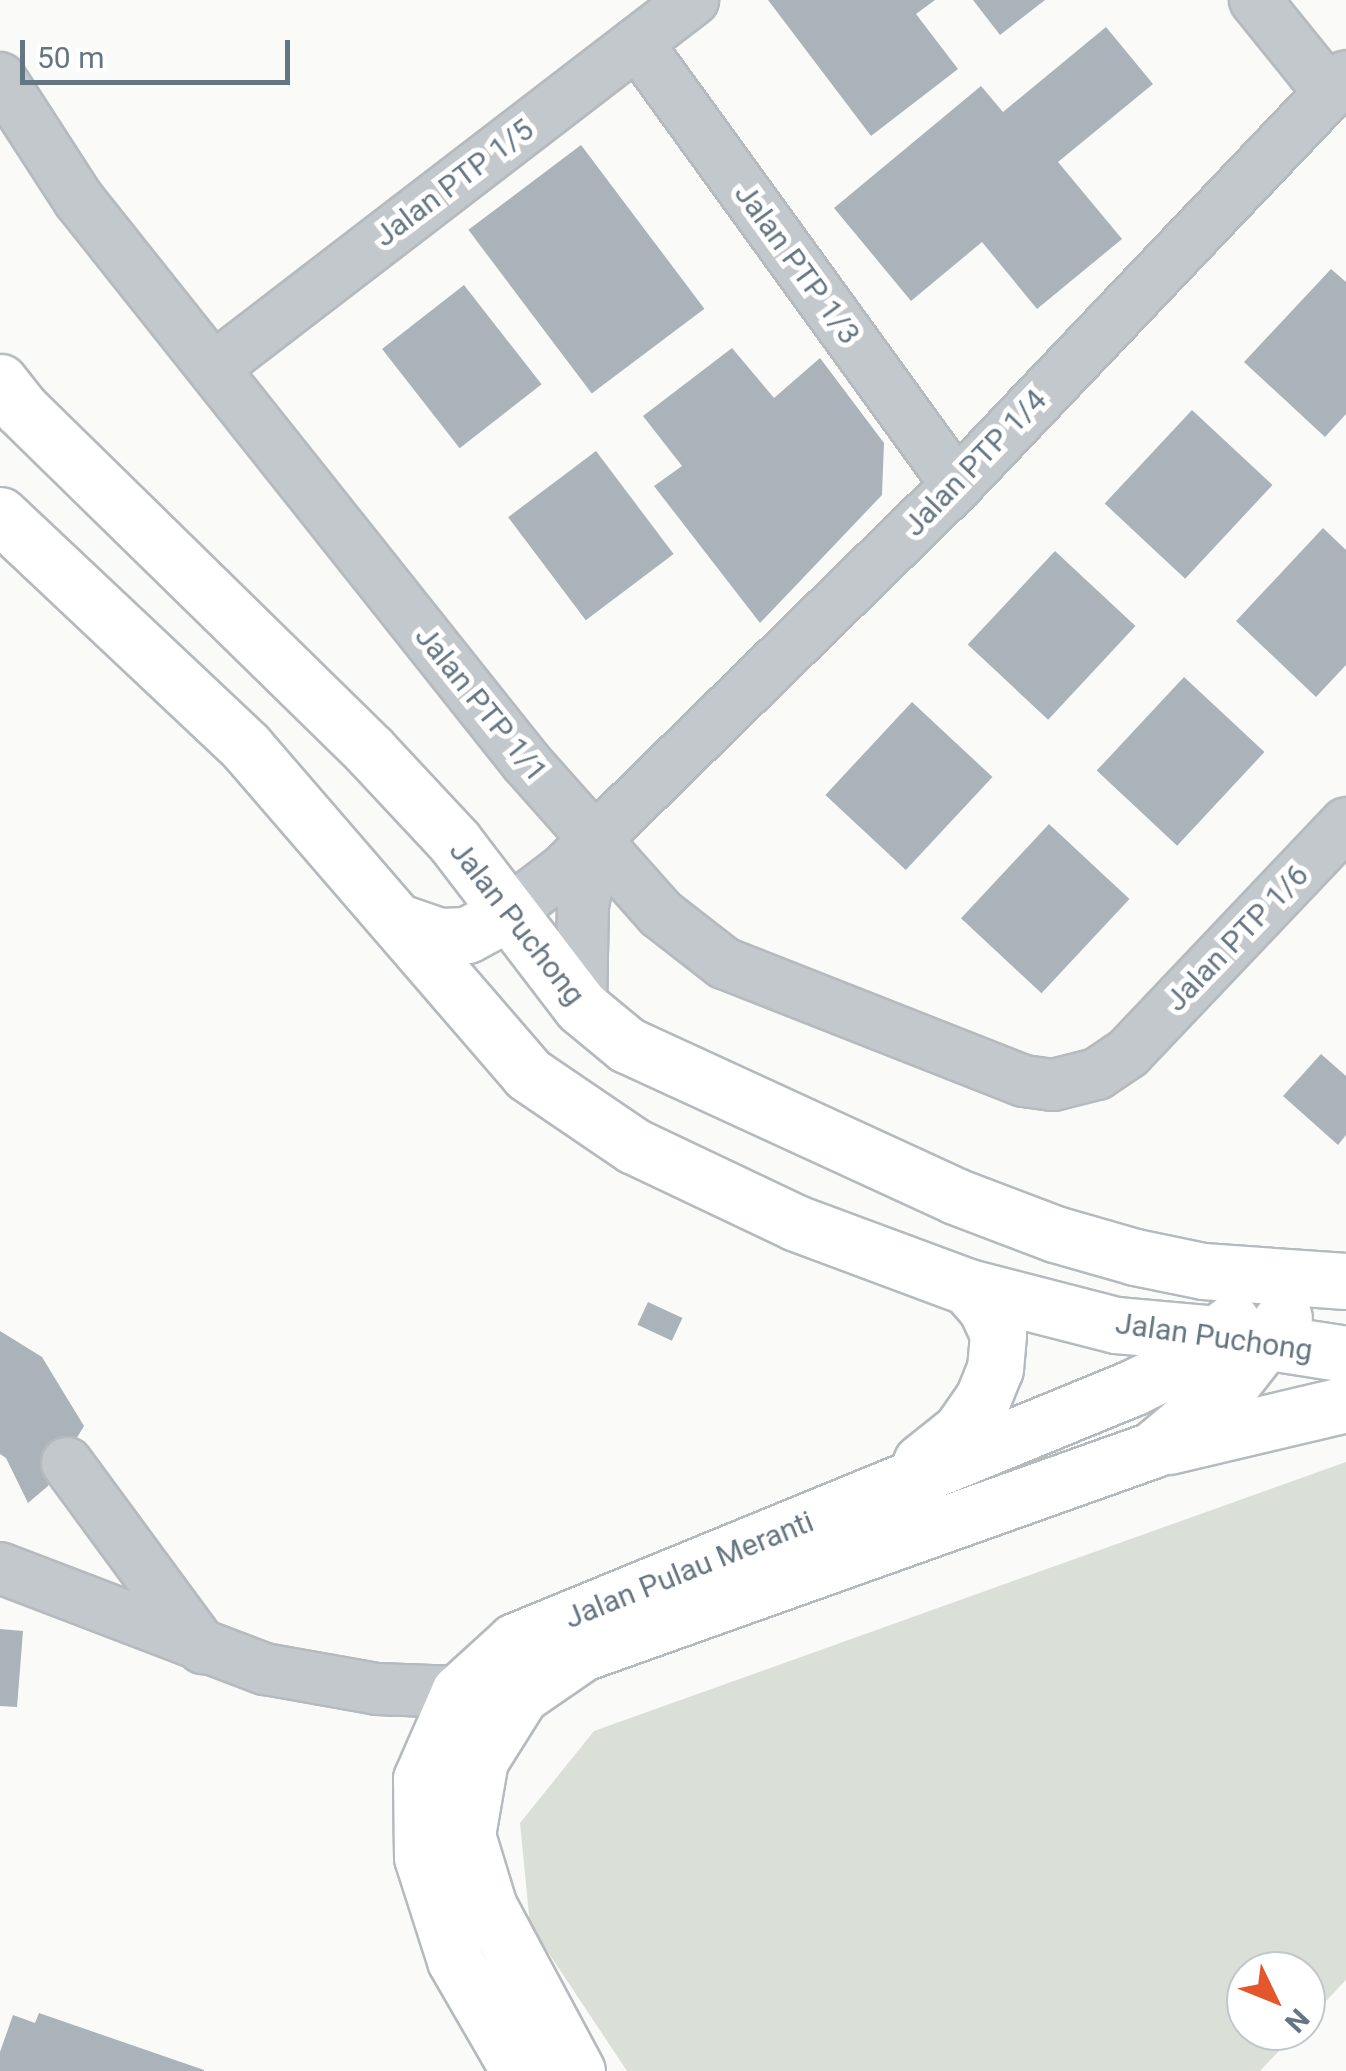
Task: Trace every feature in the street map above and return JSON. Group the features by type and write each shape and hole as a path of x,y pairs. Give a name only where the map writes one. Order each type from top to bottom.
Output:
{"main road":[{"name":"Jalan Puchong","path":"0,382 21,409 371,752 454,841 506,914 581,1007 628,1045 683,1074 955,1196 1134,1257 1202,1270 1316,1278"},
{"name":"Jalan Puchong","path":"0,515 246,746 528,1074 634,1146 796,1223 968,1286 1116,1325 1346,1354"},
{"path":"399,922 440,936 467,936 506,914"},
{"name":"Jalan Pulau Meranti","path":"519,2071 455,1960 422,1857 421,1779 459,1692 516,1641 1132,1388 1240,1338 1316,1278"},
{"path":"854,1503 930,1456 960,1431 983,1398 995,1369 998,1334 968,1286"},
{"name":"Jalan Pulau Meranti","path":"577,2071 489,1907 467,1835 480,1760 520,1696 582,1653 1152,1450 1234,1382 1240,1338"},
{"path":"1152,1450 1346,1404"}],"street":[{"name":"Jalan PTP 1/5","path":"215,367 693,0"},
{"path":"1255,0 1338,84"},
{"name":"Jalan PTP 1/3","path":"637,43 957,485"},
{"name":"Jalan PTP 1/1","path":"0,78 80,200 526,762 594,841 687,938 742,970 1024,1082 1052,1086 1097,1074 1128,1053"},
{"name":"Jalan PTP 1/4","path":"506,914 536,894 594,841 957,485 1338,84"},
{"name":"Jalan PTP 1/6","path":"1128,1053 1346,824"},
{"path":"581,1007 580,941 594,841"},
{"path":"67,1463 204,1648"},
{"path":"0,1568 204,1648 320,1682 459,1692"}],"shaded area":[{"path":"1346,1462 1346,1980 1326,2001 1326,1951 1226,1951 1226,2051 1279,2051 1260,2071 627,2071 530,1925 520,1823 594,1731"}],"building":[{"path":"768,0 935,0 916,14 958,69 871,136"},
{"path":"973,0 1045,0 1000,35"},
{"path":"1106,27 1153,84 1058,162 1122,239 1037,309 982,242 911,301 834,208 981,86 1003,112"},
{"path":"581,145 704,309 592,394 468,230"},
{"path":"1331,269 1346,282 1346,414 1325,437 1244,362"},
{"path":"464,285 542,384 460,448 382,349"},
{"path":"732,348 774,398 820,358 884,443 882,495 760,623 654,486 682,466 643,416"},
{"path":"1192,410 1272,485 1185,579 1105,504"},
{"path":"596,451 674,554 586,620 508,517"},
{"path":"1323,528 1346,550 1346,665 1316,697 1236,621"},
{"path":"1055,551 1135,626 1048,720 968,645"},
{"path":"1184,677 1264,752 1177,846 1097,771"},
{"path":"912,702 992,777 906,870 825,795"},
{"path":"1049,824 1129,899 1041,993 961,918"},
{"path":"1321,1054 1346,1076 1346,1135 1338,1145 1283,1096"},
{"path":"648,1302 682,1318 672,1341 637,1325"},
{"path":"0,1331 42,1357 84,1426 48,1486 28,1503 6,1458 0,1454"},
{"path":"0,1629 23,1631 17,1707 0,1706"},
{"path":"39,2013 204,2071 0,2071 0,2052 13,2015 35,2023"}]}
